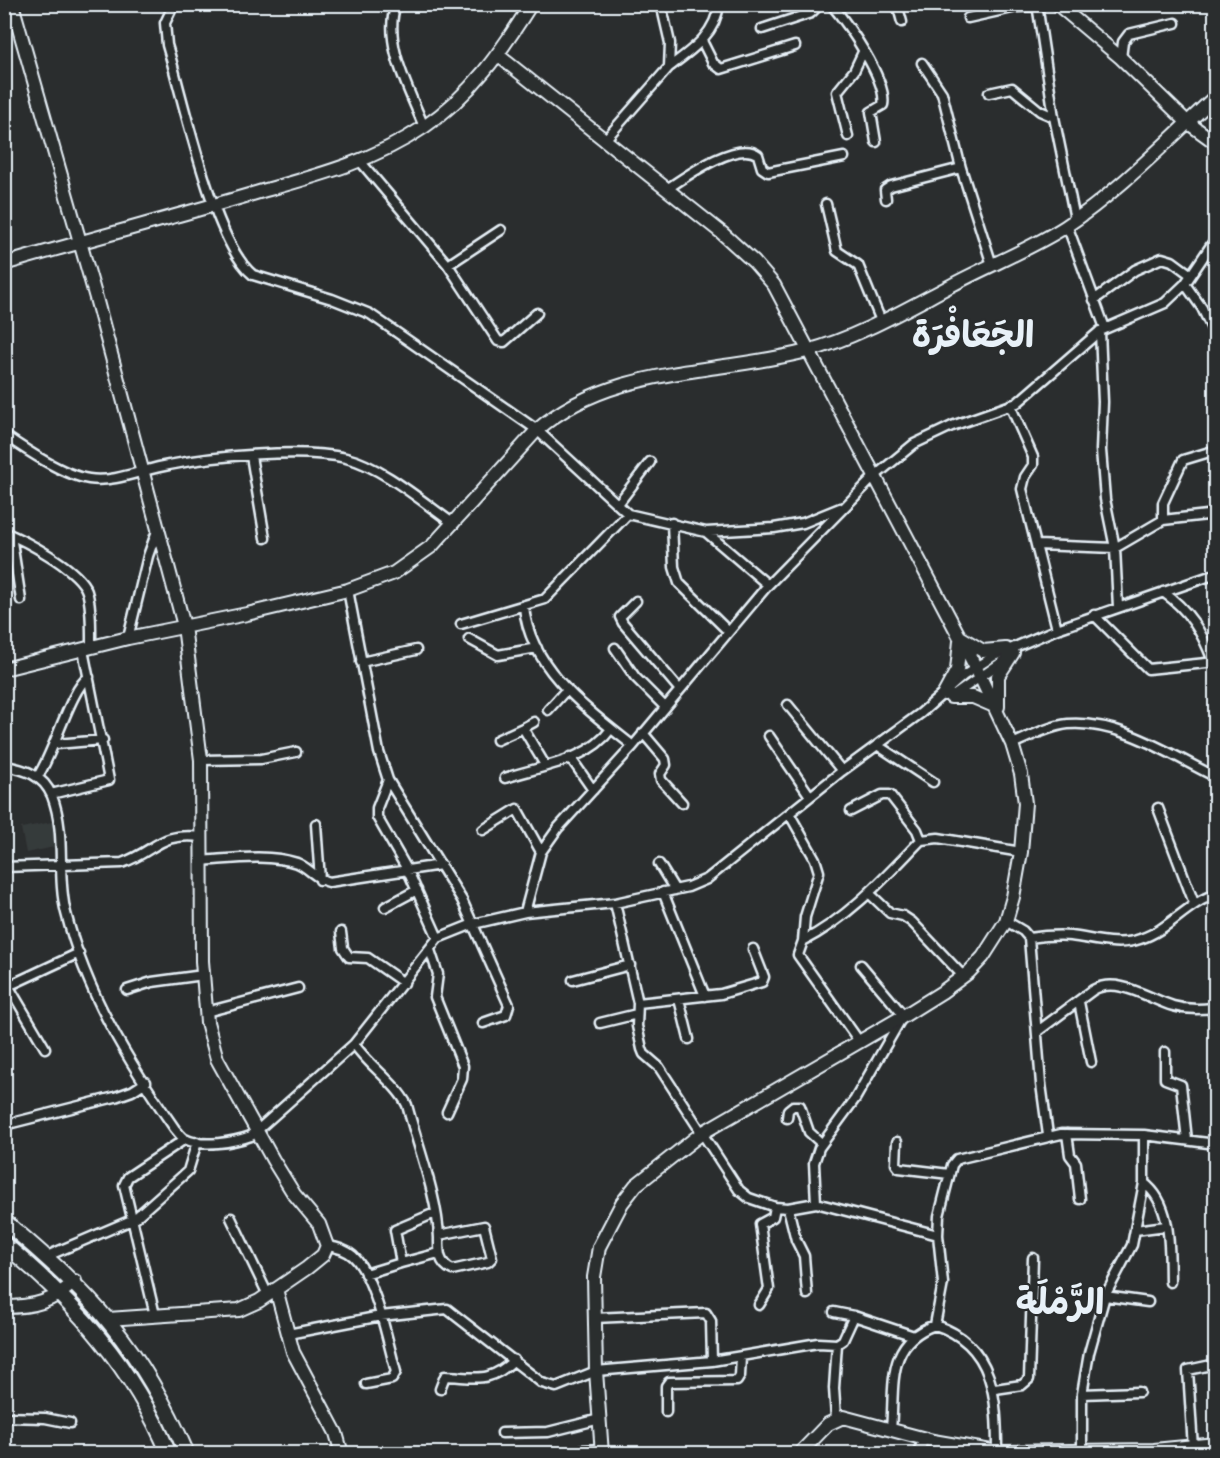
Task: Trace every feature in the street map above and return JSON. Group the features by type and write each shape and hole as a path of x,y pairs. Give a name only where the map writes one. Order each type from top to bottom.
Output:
{"main road":[{"path":"4,1221 75,1281 108,1319 143,1366 160,1394 187,1454"},
{"path":"4,1244 62,1294 99,1336 147,1404 169,1454"}],"street":[{"path":"12,4 144,470 184,626 201,760 206,1012 217,1059 294,1194 319,1224 327,1246 323,1255 272,1292 246,1307 231,1312 108,1319"},
{"path":"174,4 165,23 165,36 214,206 235,255 253,275 332,299 370,314 537,430 628,514 706,531 774,528 803,523 843,507"},
{"path":"396,4 392,30 397,55 424,127"},
{"path":"4,264 214,206 360,161 424,127 472,86 499,56 531,4"},
{"path":"661,4 670,43 669,67"},
{"path":"604,141 669,67 702,40 716,20 718,4"},
{"path":"831,4 843,18 874,71 884,99 883,105 872,112 876,142"},
{"path":"897,4 902,22"},
{"path":"1057,4 1215,143"},
{"path":"762,29 811,13 818,5"},
{"path":"968,18 1037,5 1071,222 1103,330 1101,450 1105,499 1115,548 1118,607"},
{"path":"1121,58 1123,42 1129,33 1175,23"},
{"path":"702,40 713,63 721,69 795,46"},
{"path":"848,136 837,92 854,71 862,52"},
{"path":"499,56 722,233 765,273 791,314 808,351 978,672 1012,744 1021,774 1025,803 1021,852 1013,897 1005,921 983,957 963,976 903,1016 702,1132 636,1185 610,1221 597,1257 594,1318 602,1451 582,1450 575,1454"},
{"path":"922,63 942,93 961,168 992,265"},
{"path":"989,93 1012,88 1040,111 1054,117"},
{"path":"4,669 128,638 348,590 394,573 432,546 537,430 556,414 603,390 808,351 881,321 1071,222 1191,121 1215,96"},
{"path":"667,189 710,162 745,150 758,155 762,168 768,172 844,157"},
{"path":"360,161 448,265 498,341 504,342 537,313"},
{"path":"886,199 885,190 891,186 961,168"},
{"path":"826,204 837,251 858,265 881,321"},
{"path":"448,265 501,230"},
{"path":"525,912 541,852 558,828 633,746 768,585 843,507 875,476 914,444 1027,396 1070,355 1103,330 1153,310 1172,298 1188,279 1215,237"},
{"path":"1094,300 1135,270 1162,258 1172,261 1188,279 1215,337"},
{"path":"1010,405 1033,458 1034,465 1025,477 1022,489 1057,628"},
{"path":"6,439 58,467 87,479 114,477 193,461 250,456 317,455 345,458 364,464 454,524"},
{"path":"1163,520 1163,503 1183,460 1215,450"},
{"path":"250,456 265,538"},
{"path":"618,504 650,462"},
{"path":"461,624 545,599 628,514"},
{"path":"1037,545 1115,548 1163,520 1215,514"},
{"path":"672,523 674,567 679,583 728,631"},
{"path":"128,638 148,556 159,528"},
{"path":"706,531 768,585"},
{"path":"8,533 21,600"},
{"path":"8,533 70,572 84,585 89,677 110,774 108,781 51,794"},
{"path":"4,766 38,776 51,794 61,836 60,884 66,914 91,988 110,1027 175,1129 185,1139 196,1142 240,1140 257,1131 354,1044 438,938 473,924 525,912 615,903 675,890 707,879 790,816 810,796 842,771 978,672 1029,639 1215,574"},
{"path":"348,590 379,752 388,780 441,865 473,924 509,1005 506,1016 483,1023"},
{"path":"1094,615 1148,669 1166,669 1214,662 1206,642 1189,614 1163,592"},
{"path":"636,601 620,617 680,690"},
{"path":"524,607 528,630 537,648 567,689 633,746"},
{"path":"959,638 983,651 1010,651"},
{"path":"947,695 957,670 959,638"},
{"path":"469,639 498,655 537,648"},
{"path":"615,648 635,677 665,707"},
{"path":"361,662 416,650"},
{"path":"996,712 998,676 1010,651"},
{"path":"38,776 56,744 75,692 89,677"},
{"path":"548,710 567,689"},
{"path":"947,695 973,697 996,712"},
{"path":"788,705 842,771"},
{"path":"497,740 534,722"},
{"path":"1012,744 1066,724 1090,724 1122,732 1215,777"},
{"path":"523,728 545,765"},
{"path":"505,778 586,752 602,741 611,729"},
{"path":"643,733 665,759 666,765 660,774 661,780 682,803"},
{"path":"769,736 810,796"},
{"path":"56,744 103,740"},
{"path":"877,746 933,782"},
{"path":"201,760 261,759 296,752"},
{"path":"570,757 593,790"},
{"path":"388,780 377,808 377,817 408,871 438,938"},
{"path":"851,811 882,795 890,795 917,830 921,840"},
{"path":"1158,808 1194,903"},
{"path":"483,830 517,809 541,852"},
{"path":"790,816 815,859 819,872 805,917 803,941 798,955 859,1041"},
{"path":"316,824 320,880"},
{"path":"4,867 122,863 139,857 164,839 175,836 202,837"},
{"path":"803,941 820,932 869,893 921,840 938,838 1021,852"},
{"path":"202,861 278,859 298,863 320,880 342,882 441,865"},
{"path":"659,864 675,890"},
{"path":"385,908 417,890"},
{"path":"663,892 705,996"},
{"path":"869,893 890,913 903,916 912,922 963,976"},
{"path":"1029,938 1048,936 1122,942 1138,940 1153,934 1194,903 1215,894"},
{"path":"615,903 638,1003 637,1014 644,1054 659,1067 739,1190 749,1198 775,1207 788,1208 816,1203 938,1235"},
{"path":"1005,921 1014,925 1029,938 1041,1084 1048,1135"},
{"path":"341,932 343,948 349,957 368,958 404,982"},
{"path":"638,1003 721,994 762,982 764,977 753,949"},
{"path":"430,950 438,974 435,997 463,1066 462,1079 447,1112"},
{"path":"45,1048 7,987 79,953"},
{"path":"573,980 630,965"},
{"path":"861,965 903,1016"},
{"path":"127,990 152,982 204,975"},
{"path":"206,1012 298,988"},
{"path":"1038,1030 1096,988 1132,990 1175,1007 1215,1008"},
{"path":"679,999 689,1040"},
{"path":"1079,1002 1090,1062"},
{"path":"600,1023 637,1014"},
{"path":"816,1203 814,1163 821,1143 855,1099 903,1016"},
{"path":"354,1044 365,1060 402,1095 435,1213 439,1253 444,1266 452,1270 488,1262 492,1258 484,1226 439,1235"},
{"path":"1165,1052 1165,1079 1181,1085 1187,1140"},
{"path":"4,1125 115,1097 132,1091 146,1082"},
{"path":"787,1118 788,1110 795,1105 800,1106 809,1132 821,1143"},
{"path":"1067,1134 1070,1155 1076,1163 1080,1199"},
{"path":"935,1326 944,1283 938,1235 939,1216 952,1165 963,1156 1048,1135 1067,1134 1144,1135 1215,1144"},
{"path":"1082,1452 1082,1394 1091,1345 1105,1296 1132,1245 1144,1183 1144,1135"},
{"path":"155,1315 134,1219 124,1185 125,1180 185,1139"},
{"path":"47,1256 134,1219 188,1171 196,1142"},
{"path":"897,1142 896,1164 899,1168 949,1174"},
{"path":"1144,1183 1159,1198 1166,1226 1170,1282"},
{"path":"759,1305 769,1289 760,1224 773,1217 775,1207"},
{"path":"788,1208 796,1240 804,1256 807,1294"},
{"path":"401,1263 395,1230 435,1213"},
{"path":"231,1218 272,1292 302,1372 336,1433 342,1454"},
{"path":"1135,1230 1166,1226"},
{"path":"327,1246 351,1254 365,1274 381,1316 396,1372 392,1380 366,1384"},
{"path":"365,1274 439,1253"},
{"path":"995,1389 1022,1385 1029,1379 1033,1258"},
{"path":"4,1307 37,1305 52,1301 75,1281"},
{"path":"1105,1296 1148,1302"},
{"path":"288,1334 381,1316 447,1309 548,1387 556,1387 596,1371 712,1361 789,1350 818,1343 837,1344 843,1340 854,1316"},
{"path":"834,1312 914,1335"},
{"path":"594,1318 706,1313 711,1321 712,1361"},
{"path":"891,1430 898,1356 904,1344 914,1335 935,1326 951,1331 965,1342 983,1364 995,1389 997,1452"},
{"path":"836,1418 834,1389 837,1344"},
{"path":"666,1412 666,1386 669,1382 737,1381 740,1376 741,1356"},
{"path":"440,1389 445,1377 485,1378 504,1369 514,1359"},
{"path":"1194,1448 1188,1370 1215,1364"},
{"path":"1082,1394 1139,1392"},
{"path":"4,1417 45,1418 70,1423"},
{"path":"799,1454 836,1418 843,1417 925,1439 997,1452 1154,1452 1215,1444"},
{"path":"502,1432 549,1432 600,1419"},
{"path":"916,1454 925,1439"}],"shaded area":[{"path":"52,822 59,846 26,853 21,828"}],"district":[{"name":"الجَعَافْرَة","path":"973,335"},
{"name":"الرَّمْلَة","path":"1060,1302"}]}
